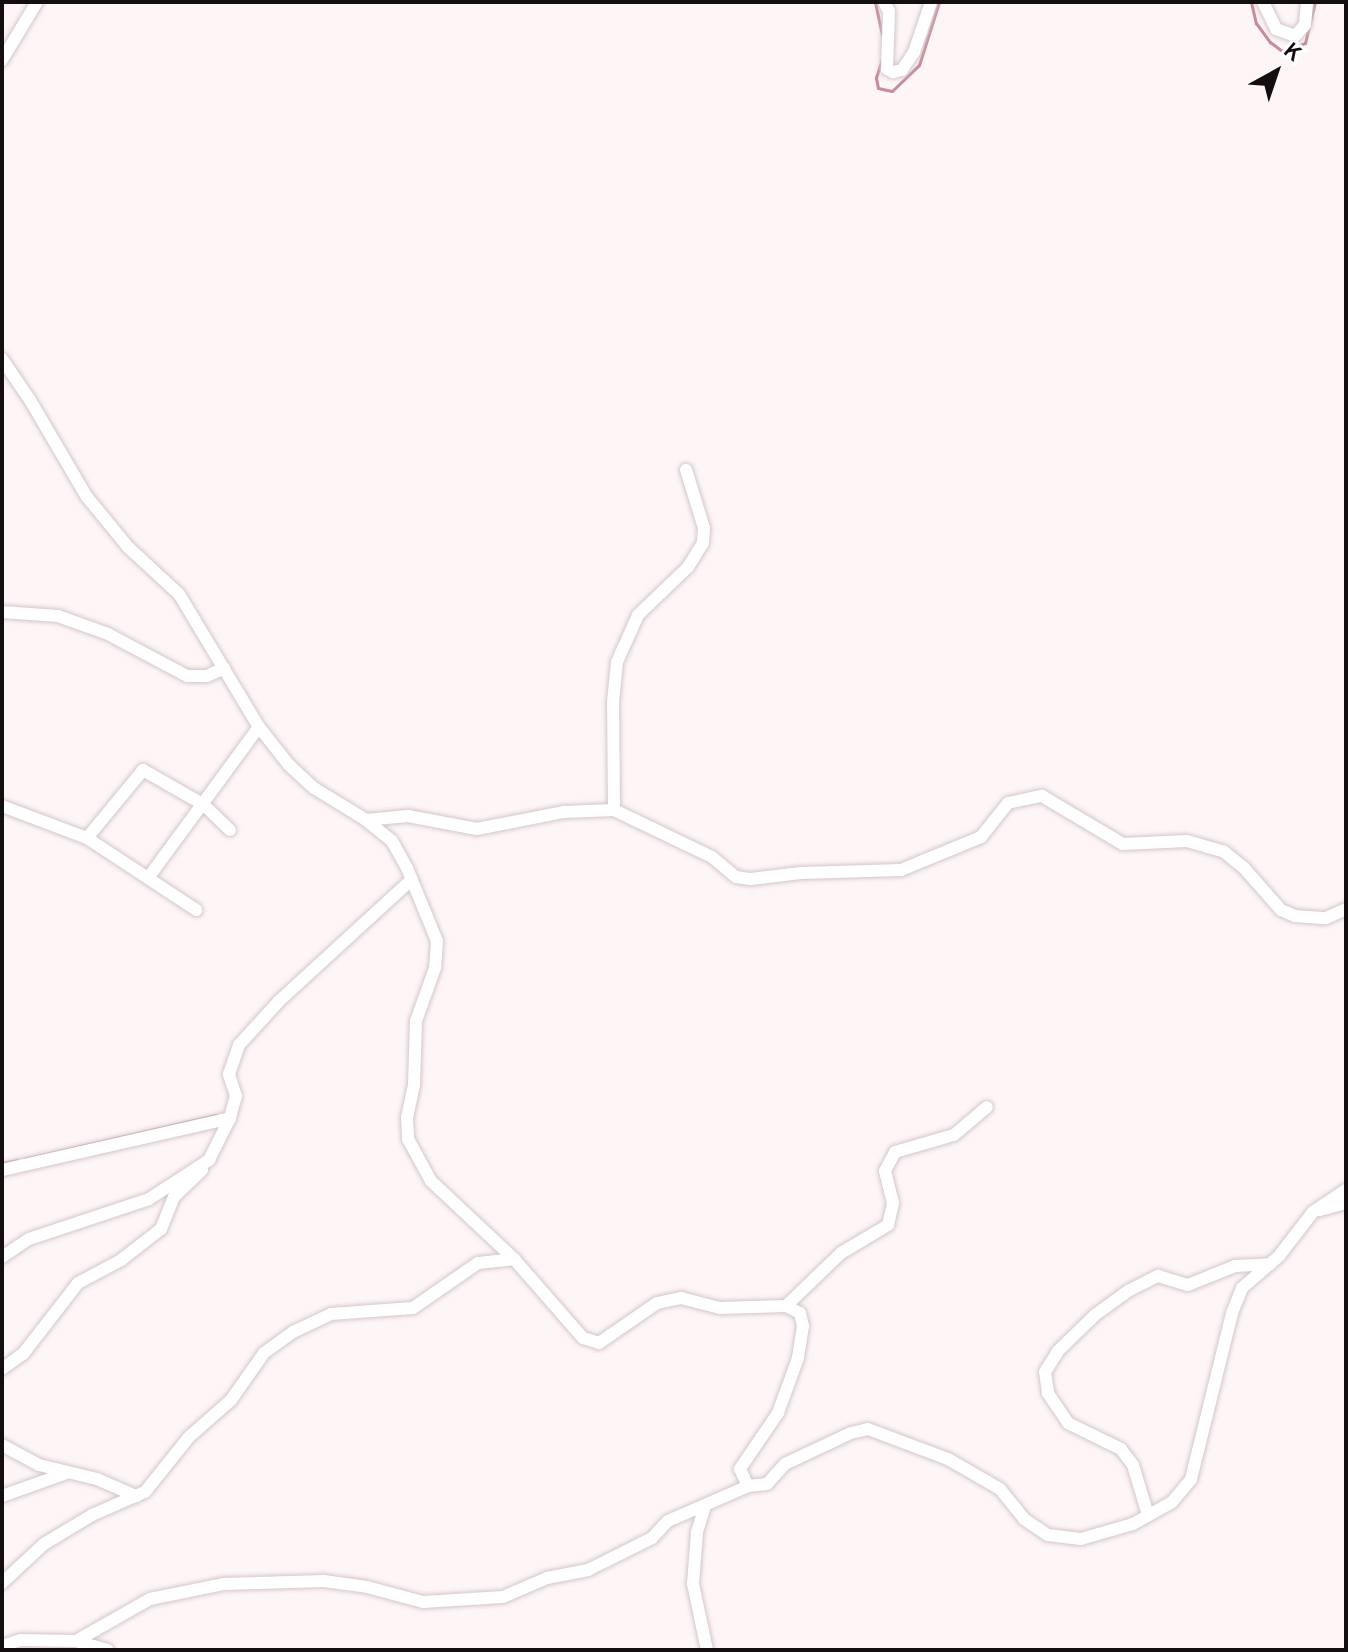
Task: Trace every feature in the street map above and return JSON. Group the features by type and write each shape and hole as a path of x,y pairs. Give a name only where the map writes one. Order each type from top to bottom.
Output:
{"street":[{"path":"2,60 37,2"},
{"path":"884,2 889,11 887,69 893,72 902,70 914,52 931,2"},
{"path":"1263,2 1276,29 1295,36 1305,25 1307,2"},
{"path":"2,359 87,497 128,547 179,594 259,727 289,765 314,788 366,820 392,841 412,879 437,941 435,968 416,1021 408,1139 431,1181 514,1259 583,1338 599,1343 657,1303 681,1298 720,1308 786,1306 800,1313 803,1326 798,1358 778,1413 740,1469 748,1486"},
{"path":"614,810 613,702 617,662 638,615 688,567 703,543 704,528 686,470"},
{"path":"2,612 58,616 108,634 187,676 207,676 224,668"},
{"path":"148,878 259,727"},
{"path":"87,838 143,770 204,805 230,830"},
{"path":"366,820 408,816 477,829 564,812 614,810 712,857 736,877 751,879 801,873 901,870 981,837 1008,803 1042,796 1123,844 1187,841 1223,851 1244,868 1281,910 1295,916 1326,918 1346,909"},
{"path":"2,806 87,838 196,910"},
{"path":"2,1369 23,1354 78,1283 121,1260 161,1229 174,1197 209,1160 230,1118 236,1096 229,1074 239,1045 279,1001 412,879"},
{"path":"786,1306 841,1253 888,1225 893,1203 885,1171 895,1152 954,1135 987,1107"},
{"path":"2,1170 230,1118"},
{"path":"2,1257 29,1239 149,1199 209,1160"},
{"path":"76,1641 150,1599 224,1584 324,1581 367,1587 423,1602 503,1597 547,1578 588,1570 652,1538 668,1521 748,1486 767,1484 785,1464 851,1433 868,1429 948,1459 1000,1489 1024,1519 1048,1535 1081,1539 1133,1524 1172,1502 1191,1479 1232,1313 1242,1288 1270,1264 1313,1212 1346,1190"},
{"path":"1313,1212 1346,1203"},
{"path":"2,1583 44,1544 92,1515 145,1492 189,1437 231,1400 264,1353 293,1332 331,1314 413,1308 478,1263 514,1259"},
{"path":"1148,1515 1133,1465 1121,1449 1068,1423 1048,1393 1045,1372 1058,1351 1095,1315 1128,1291 1158,1276 1188,1285 1235,1266 1270,1264"},
{"path":"2,1445 39,1465 97,1479 136,1496"},
{"path":"2,1496 67,1473"},
{"path":"705,1506 697,1533 693,1584 707,1650"},
{"path":"2,1646 20,1640 76,1641 108,1650"}],"waterway":[{"path":"875,2 882,35"},
{"path":"882,59 876,78 878,88 892,91 919,65 939,2"},
{"path":"1251,2 1256,23 1270,42 1282,51 1305,43 1315,2"},
{"path":"24,1159 216,1115"},
{"path":"2,1163 17,1160"}]}
